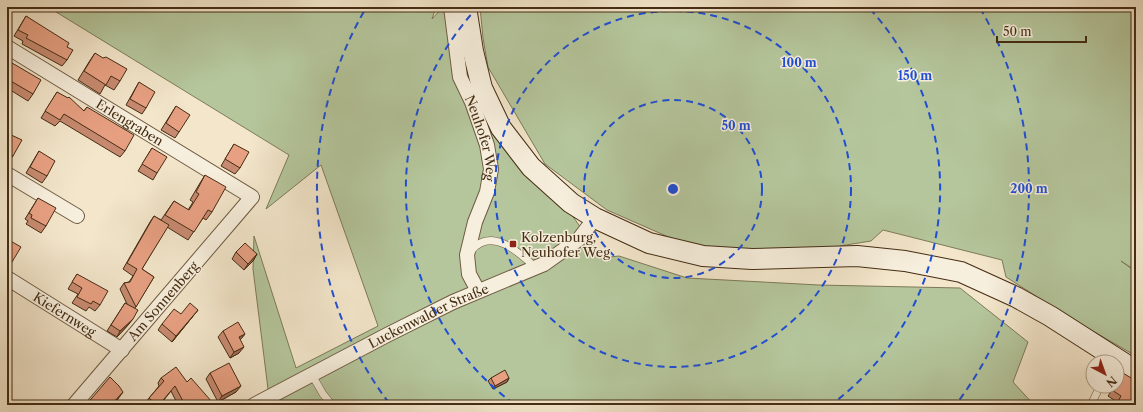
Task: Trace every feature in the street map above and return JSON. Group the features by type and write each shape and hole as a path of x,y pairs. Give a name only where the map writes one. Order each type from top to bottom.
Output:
{"main road":[{"path":"466,7 473,51 482,88 501,128 531,167 571,203 595,218 649,242 703,256 752,259 857,256 905,261 970,276 1050,316 1105,354"},
{"path":"1125,366 1136,371"}],"street":[{"name":"Neuhofer Weg","path":"451,7 460,77 472,102 487,144 491,169 487,192 474,222 467,255 469,274 478,291"},
{"name":"Erlengraben","path":"7,47 252,197"},
{"path":"7,174 77,216"},
{"name":"Am Sonnenberg","path":"74,405 252,197"},
{"name":"Luckenwalder Straße","path":"254,405 387,335 478,291 536,268 579,239 595,218"},
{"name":"Kiefernweg","path":"7,278 122,350"}],"lane":[{"path":"467,255 474,246 489,239 503,243 536,268"},
{"path":"312,375 323,394 332,405"},
{"path":"1091,405 1096,394"}],"green space":[{"path":"48,7 436,7 432,19 442,8 453,24 455,60 526,170 574,218 602,258 619,256 687,278 819,285 960,288 1028,342 1013,382 1034,405 270,405 253,269 254,236 296,368 378,326 321,165 266,209 289,155"},
{"path":"480,7 1136,7 1136,271 1121,261 1136,272 1136,356 1072,319 1006,277 1002,260 883,230 871,241 815,250 723,250 680,242 607,210 545,164 488,67"}],"building":[{"path":"26,16 69,43 67,47 73,50 67,60 26,38 28,35 18,30"},
{"path":"95,53 103,58 106,57 127,69 120,81 111,76 106,85 84,71"},
{"path":"7,60 41,80 33,94 9,80 7,83"},
{"path":"139,82 155,92 146,108 130,99"},
{"path":"57,92 68,98 69,97 84,111 87,107 134,135 125,151 64,114 60,120 45,111"},
{"path":"176,106 190,115 179,132 166,123"},
{"path":"7,133 22,140 13,156 7,153"},
{"path":"234,144 249,152 240,168 225,159"},
{"path":"152,148 167,157 157,173 142,164"},
{"path":"39,151 55,161 47,176 30,167"},
{"path":"205,175 226,187 212,212 208,210 194,232 165,215 174,201 189,210 199,194 196,192"},
{"path":"38,198 56,208 46,226 31,218 32,215 29,213"},
{"path":"154,216 169,225 142,269 154,277 136,307 124,283 130,282 137,269 127,263"},
{"path":"7,239 21,247 12,262 7,259"},
{"path":"245,243 257,254 248,264 236,252"},
{"path":"77,274 108,291 100,305 93,301 91,304 77,297 82,288 72,282"},
{"path":"125,303 138,310 133,319 120,331 111,325"},
{"path":"190,303 198,310 176,336 162,324 174,309 181,314"},
{"path":"238,322 245,334 239,337 244,347 234,352 223,331"},
{"path":"229,363 241,386 222,396 210,373"},
{"path":"176,367 187,382 191,378 212,402 209,405 185,405 175,386 159,405 149,398 164,381 161,378"},
{"path":"505,370 509,378 495,386 491,378"},
{"path":"1125,374 1136,381 1136,405 1116,405 1121,396 1118,394 1125,394"},
{"path":"110,377 123,392 111,405 86,405"}],"place":[{"name":"Kolzenburg, Neuhofer Weg","path":"513,244"}]}
